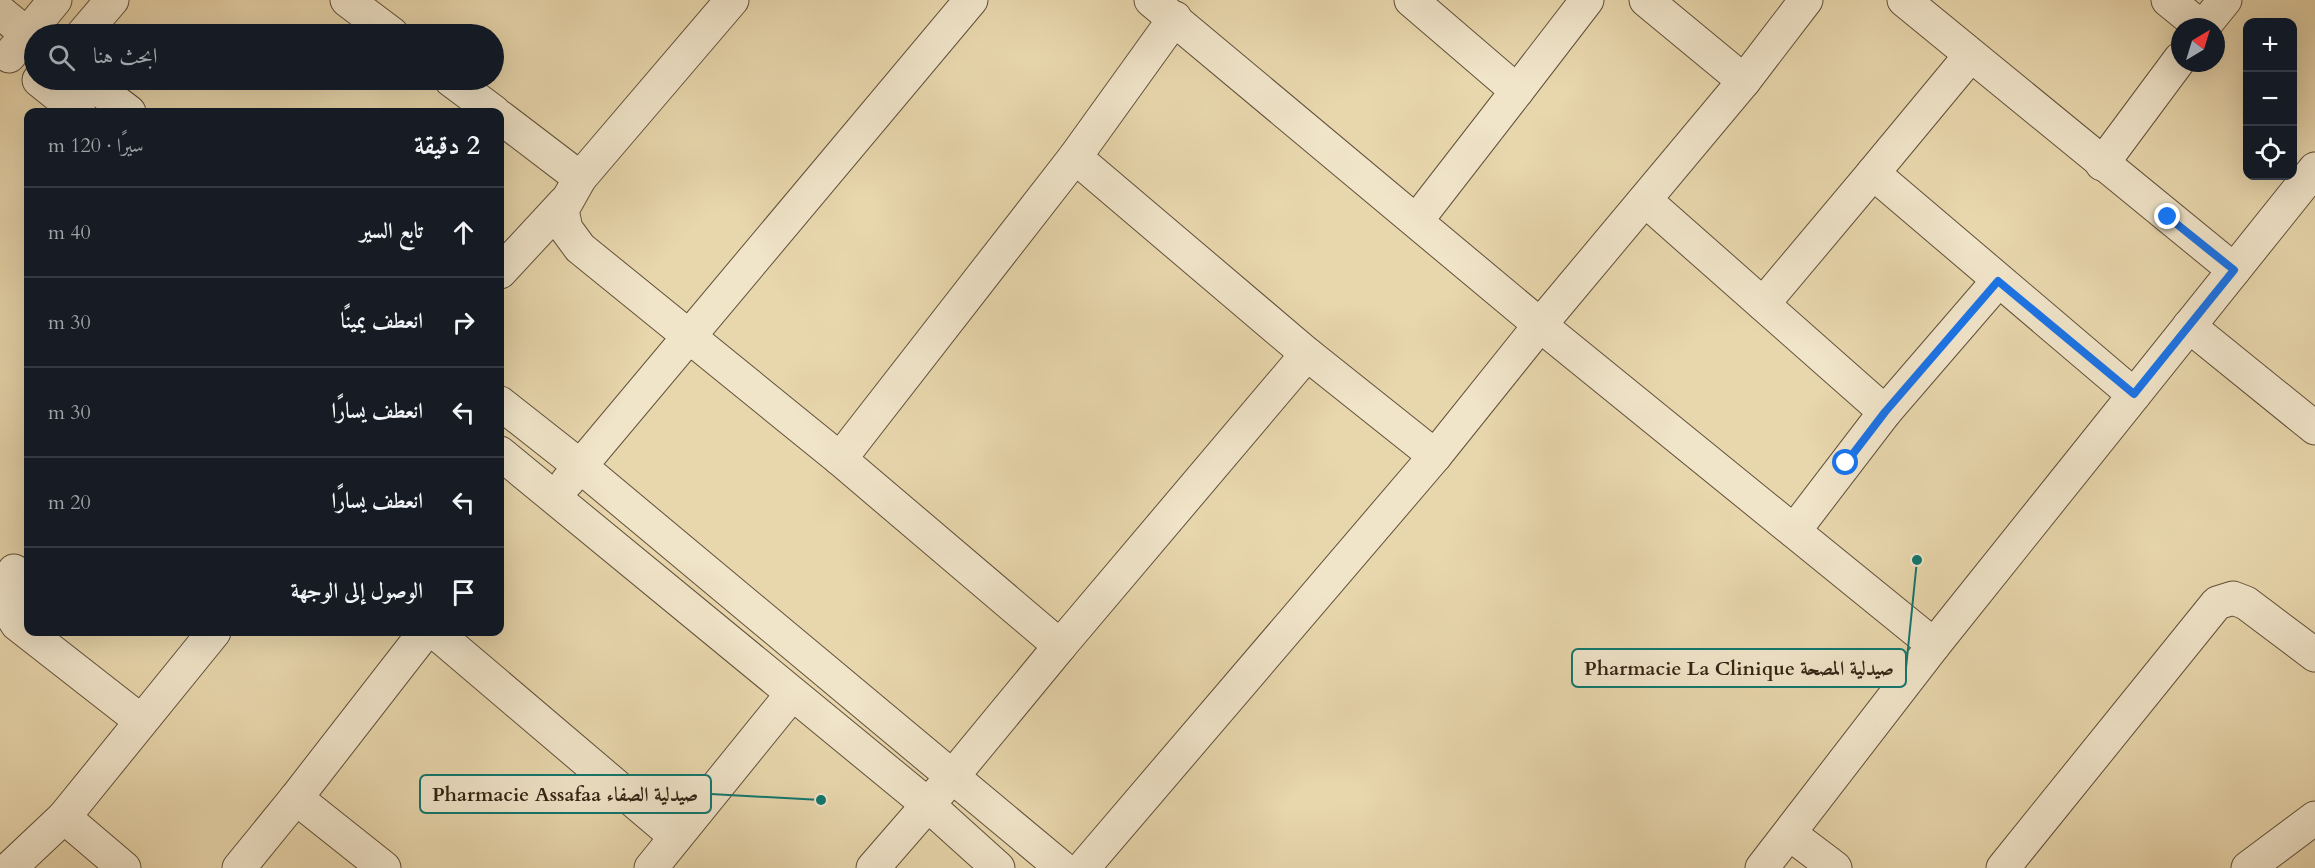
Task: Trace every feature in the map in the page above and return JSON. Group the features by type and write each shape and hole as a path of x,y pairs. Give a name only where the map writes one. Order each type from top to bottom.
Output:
{"street":[{"path":"35,24 55,0"},
{"path":"92,24 112,0"},
{"path":"347,0 379,24"},
{"path":"504,267 732,0"},
{"path":"555,497 971,0"},
{"path":"1411,0 1517,91"},
{"path":"1417,220 1587,0"},
{"path":"1646,0 1744,81"},
{"path":"1083,868 1435,456 1540,325 1744,81 1806,0"},
{"path":"1904,0 2234,270"},
{"path":"2168,0 2191,18"},
{"path":"2210,18 2225,0"},
{"path":"840,459 1075,157 1163,9 1540,325 1934,645"},
{"path":"0,12 18,45"},
{"path":"1763,304 1970,56"},
{"path":"2102,164 2171,71"},
{"path":"54,90 74,108"},
{"path":"100,90 124,108"},
{"path":"464,90 489,108"},
{"path":"504,121 572,190"},
{"path":"1075,157 1307,354 1435,456"},
{"path":"1762,868 1934,645 2315,169"},
{"path":"1873,173 2134,394"},
{"path":"572,190 561,216 570,237 688,337 840,459 1060,646"},
{"path":"1645,200 1885,412"},
{"path":"1794,531 1885,412 1998,281"},
{"path":"2189,326 2315,428"},
{"path":"873,868 1307,354"},
{"path":"504,406 580,466 1062,868"},
{"path":"504,456 927,804 998,868"},
{"path":"14,571 7,608 17,624 24,629"},
{"path":"2003,868 2217,603 2233,598 2246,603 2315,655"},
{"path":"32,636 141,721"},
{"path":"10,868 64,818 211,636"},
{"path":"239,868 422,636"},
{"path":"440,636 675,836"},
{"path":"651,868 792,694"},
{"path":"296,798 384,868"},
{"path":"64,818 124,868"},
{"path":"2248,868 2315,818"},
{"path":"1790,834 1835,868"}],"place":[{"name":"Pharmacie La Clinique صيدلية المصحة","path":"1917,560"},
{"name":"Pharmacie Assafaa صيدلية الصفاء","path":"821,800"}],"route":[{"path":"1846,463 1885,412 1998,281 2134,394 2234,270 2168,217"}]}
